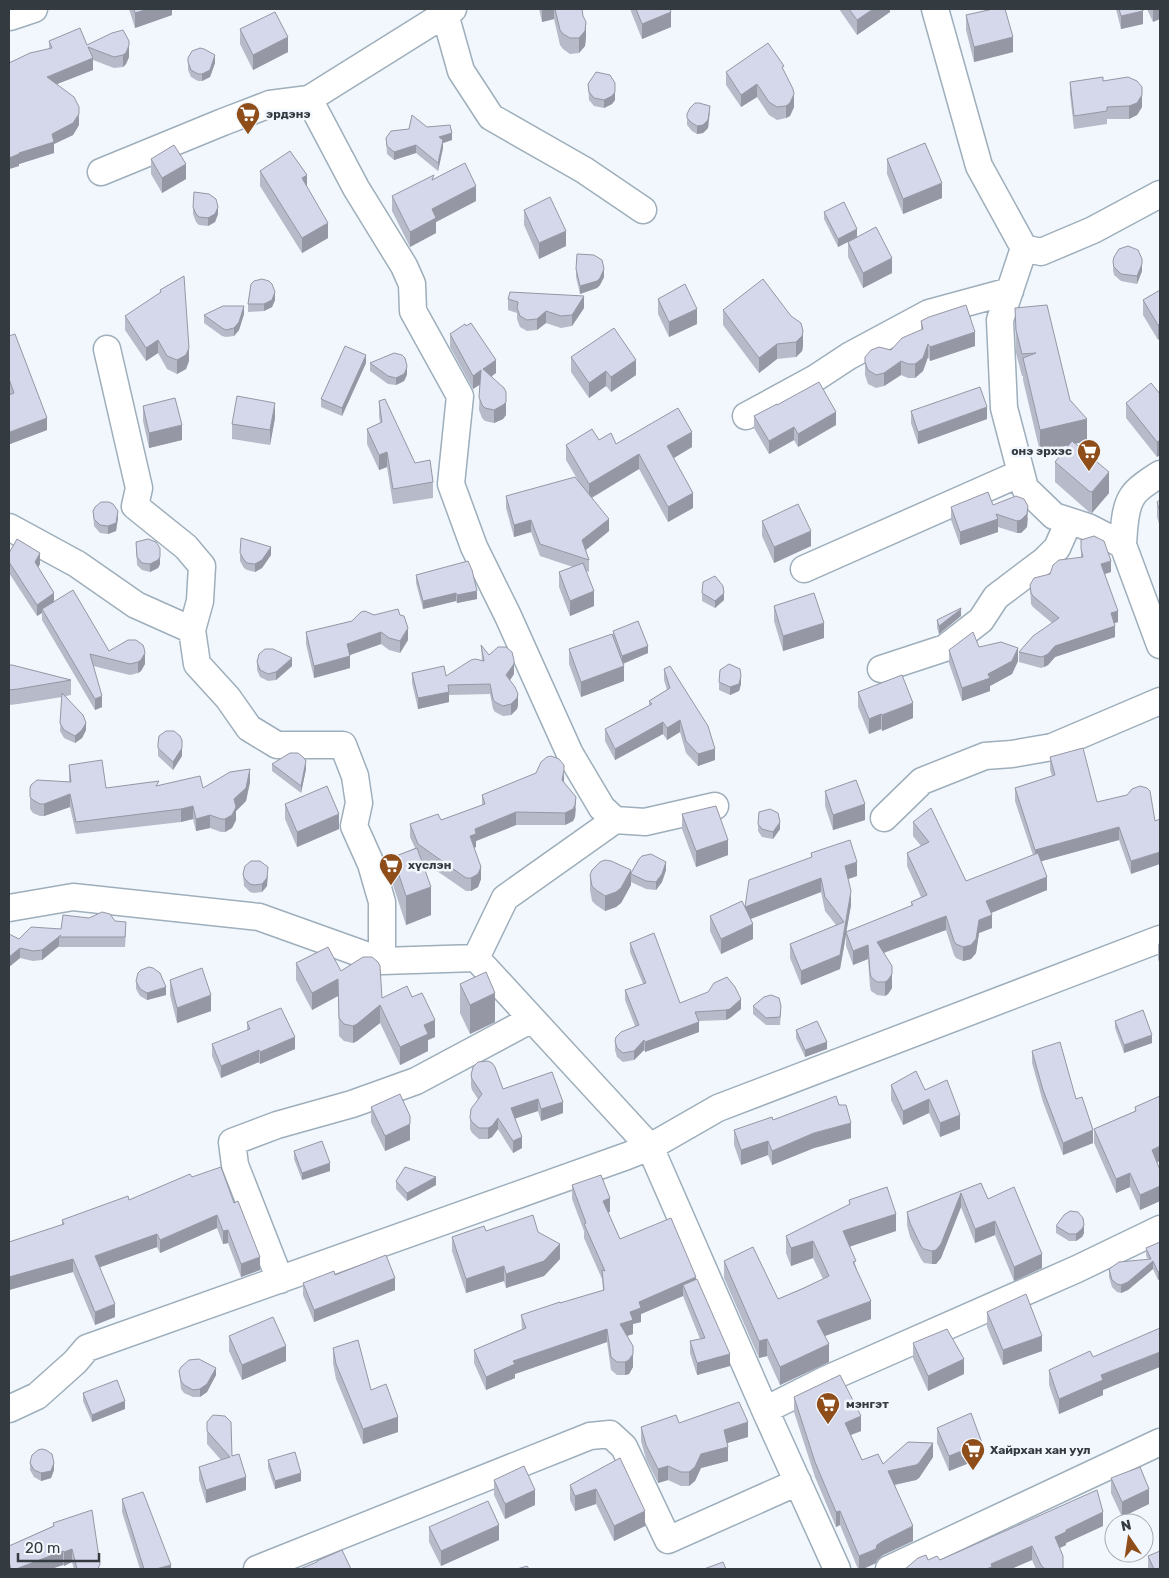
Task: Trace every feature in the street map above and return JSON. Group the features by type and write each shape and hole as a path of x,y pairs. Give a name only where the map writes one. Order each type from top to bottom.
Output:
{"street":[{"path":"10,17 34,9"},
{"path":"934,9 979,166 1024,248 1000,320 1004,408 1025,488 1054,516 1088,527 1123,545"},
{"path":"101,172 270,104 309,99 449,11 461,71 491,117 584,170 643,210"},
{"path":"309,99 356,188 404,266 412,284 413,311 460,396 451,484 474,546 508,616 570,754 602,808 615,820 645,822 715,806"},
{"path":"1024,248 1041,252 1092,230 1160,194"},
{"path":"746,416 928,313 1010,291"},
{"path":"108,349 139,488 135,506 186,547 202,566 200,601 192,630 197,664 228,698 249,728 277,745 343,745 355,776 359,804 354,826 371,864 382,902 382,960"},
{"path":"804,569 1021,473"},
{"path":"1160,474 1132,496 1126,517 1123,545 1160,645"},
{"path":"881,669 945,648 981,620 996,597 1046,560 1057,548 1069,521"},
{"path":"9,527 78,564 136,605 192,630"},
{"path":"884,818 922,781 985,756 1012,754 1052,747 1160,701"},
{"path":"476,958 505,898 615,820"},
{"path":"9,908 74,897 259,917 382,960 476,958 650,1147 837,1569"},
{"path":"9,1409 37,1396 88,1348 650,1147 718,1108 1160,939"},
{"path":"280,1280 236,1165 232,1142 277,1125 352,1104 416,1081 532,1019"},
{"path":"765,1410 820,1383 1077,1269 1160,1229"},
{"path":"258,1569 590,1436 610,1434 624,1448 668,1540 798,1482"},
{"path":"890,1569 1160,1442"}],"building":[{"path":"134,9 148,9 135,13"},
{"path":"555,9 582,9 586,22 585,31 579,38 570,38 563,34 560,30"},
{"path":"636,9 670,9 671,12 642,24"},
{"path":"849,9 873,9 857,20"},
{"path":"993,9 1005,9 1013,37 974,47 966,15"},
{"path":"1119,9 1143,9 1143,11 1121,16"},
{"path":"275,12 288,37 253,55 240,29"},
{"path":"80,28 87,45 123,30 129,41 126,53 114,57 88,47 93,58 47,77 74,97 79,107 79,114 73,123 52,134 54,142 9,158 9,63 30,53 52,48 49,41"},
{"path":"768,43 784,66 782,67 793,89 794,94 790,103 786,106 777,107 769,102 757,84 741,95 726,72"},
{"path":"200,48 215,55 210,70 198,74 191,70 188,58 192,51"},
{"path":"596,72 610,75 615,83 615,92 604,100 594,98 589,92 588,84"},
{"path":"1103,77 1103,81 1128,77 1137,81 1142,87 1142,95 1137,103 1129,106 1107,107 1107,111 1074,116 1070,82"},
{"path":"695,103 710,106 708,120 703,125 697,126 687,118 690,108"},
{"path":"412,115 427,127 450,125 452,133 439,137 443,140 438,163 416,145 394,152 387,146 386,138 391,131 409,129"},
{"path":"925,143 942,183 903,199 887,159"},
{"path":"174,145 186,164 162,178 151,159"},
{"path":"290,151 307,175 302,178 328,223 302,238 260,171"},
{"path":"465,163 476,186 432,209 436,218 410,232 392,196 434,175 432,180"},
{"path":"194,192 209,194 216,199 218,207 215,214 208,218 199,217 196,214 193,207"},
{"path":"550,197 566,231 539,243 524,210"},
{"path":"844,202 857,229 838,239 824,212"},
{"path":"876,227 892,258 863,273 848,242"},
{"path":"1128,246 1138,250 1142,259 1137,276 1121,274 1114,267 1114,257 1119,249"},
{"path":"577,254 594,255 602,260 604,269 597,281 580,286 576,269"},
{"path":"184,276 189,348 186,355 177,360 167,356 158,340 146,348 125,316 161,292 160,290"},
{"path":"262,279 272,284 275,292 272,300 264,304 248,304 251,284"},
{"path":"763,279 791,316 801,323 803,331 802,336 796,342 777,344 759,358 723,310"},
{"path":"685,284 697,309 669,322 658,299"},
{"path":"1160,290 1160,323 1158,325 1143,300"},
{"path":"510,292 584,296 572,315 561,316 546,311 537,319 527,320 520,316 517,308 518,302 508,299"},
{"path":"966,305 975,332 930,347 928,344 923,358 915,364 901,361 884,373 876,375 868,370 865,357 871,350 879,347 891,350 902,338 923,329 921,321"},
{"path":"1047,305 1070,400 1087,419 1040,430 1023,358 1036,353 1022,354 1016,330 1015,308"},
{"path":"223,306 244,306 239,322 234,328 226,330 204,315"},
{"path":"471,323 496,360 483,369 506,392 506,402 494,410 485,408 479,397 481,370 473,376 450,334 465,324 466,326"},
{"path":"614,328 636,360 611,377 606,371 589,383 571,357"},
{"path":"15,334 47,418 10,432 9,395 14,393 9,379 9,336"},
{"path":"345,346 366,355 342,408 321,399"},
{"path":"394,353 405,358 407,366 404,374 396,378 388,376 370,363"},
{"path":"819,382 836,412 798,434 794,427 769,441 754,416"},
{"path":"1151,383 1160,394 1160,440 1157,442 1126,403"},
{"path":"980,387 987,407 918,432 911,411"},
{"path":"237,396 275,403 270,430 232,424"},
{"path":"175,398 182,425 149,433 143,406"},
{"path":"385,399 415,463 430,460 433,482 393,489 387,452 379,455 367,429 382,422 379,401"},
{"path":"678,408 692,432 667,446 693,493 668,507 639,454 589,484 566,445 592,429 599,440 611,433 616,444"},
{"path":"1072,441 1109,472 1092,492 1055,462"},
{"path":"575,477 609,519 582,540 589,560 540,544 531,520 514,525 506,496"},
{"path":"988,492 993,505 1016,496 1024,499 1028,506 1027,514 1017,521 996,514 998,519 960,532 951,507"},
{"path":"1160,500 1160,512 1157,502"},
{"path":"101,502 113,504 118,511 116,523 108,526 100,525 94,519 93,511"},
{"path":"798,504 811,531 774,547 762,521"},
{"path":"1094,536 1104,541 1111,561 1101,564 1118,611 1111,613 1115,626 1055,646 1048,654 1041,657 1019,652 1033,636 1059,618 1031,593 1030,585 1034,578 1050,574 1053,565 1059,560 1083,557 1081,540"},
{"path":"241,538 271,547 262,560 255,564 247,563 240,553"},
{"path":"17,539 40,553 35,562 54,593 37,605 9,562 9,553"},
{"path":"148,539 156,542 160,548 160,557 150,564 142,563 137,557 136,542"},
{"path":"468,561 477,591 457,595 456,593 423,601 416,575"},
{"path":"583,563 594,591 570,601 559,572"},
{"path":"715,576 723,586 724,593 715,601 702,593 703,582"},
{"path":"73,590 109,651 128,640 136,640 144,648 145,653 141,660 130,664 90,654 102,696 95,699 42,609"},
{"path":"814,593 824,623 783,636 774,606"},
{"path":"398,609 400,615 404,616 408,628 400,641 389,638 381,632 347,644 350,656 314,666 306,632 352,621 361,612 365,611 374,615"},
{"path":"961,609 939,626 937,620"},
{"path":"638,621 648,646 622,656 613,631"},
{"path":"973,632 979,647 1001,642 1018,648 1012,661 988,674 990,678 962,688 949,650"},
{"path":"612,634 624,666 581,682 569,649"},
{"path":"481,645 489,655 498,647 506,647 512,652 514,664 506,675 518,694 511,704 503,706 495,702 490,684 448,685 449,692 418,698 412,673 444,666 446,676 471,660 484,661"},
{"path":"265,649 273,649 292,658 276,672 268,674 260,670 257,662 259,654"},
{"path":"729,664 740,669 741,676 739,684 730,687 719,682 720,670"},
{"path":"9,665 12,665 71,680 9,690"},
{"path":"670,666 708,726 715,749 698,754 686,741 680,720 667,728 663,722 615,749 605,729 652,704 649,701 670,688 664,669"},
{"path":"902,675 913,703 869,719 858,692"},
{"path":"62,693 83,715 86,723 75,736 64,730 60,723"},
{"path":"166,731 174,731 182,740 182,748 173,762 158,748 159,736"},
{"path":"1083,748 1097,802 1127,795 1132,789 1140,786 1150,791 1155,821 1160,819 1160,852 1131,861 1119,827 1035,850 1015,788 1055,775 1050,757"},
{"path":"290,753 298,753 306,761 301,786 272,764"},
{"path":"551,756 559,759 564,765 562,780 576,797 573,809 565,813 516,812 475,829 476,834 470,836 481,867 478,874 471,878 466,878 418,844 410,824 438,814 441,820 485,804 482,795 536,773 541,762"},
{"path":"102,760 106,788 159,781 156,786 200,776 203,788 230,772 250,769 246,788 234,799 236,807 232,815 225,819 210,815 196,819 193,806 76,822 70,794 44,804 40,804 30,797 31,785 37,780 71,782 69,765"},
{"path":"856,780 865,804 833,815 825,791"},
{"path":"327,786 339,814 297,832 285,804"},
{"path":"716,806 728,840 696,851 682,814"},
{"path":"931,808 966,881 1038,853 1047,877 986,901 992,915 979,920 976,939 971,945 963,947 956,944 946,916 877,942 892,966 892,974 885,982 877,982 871,977 870,973 868,945 853,951 846,932 913,905 911,902 927,895 907,853 929,842 913,822"},
{"path":"770,809 778,813 780,822 773,832 762,829 758,824 759,812"},
{"path":"850,840 857,862 845,866 851,891 840,955 801,971 790,944 844,922 825,897 821,878 745,907 749,880 812,857 811,853"},
{"path":"417,848 431,887 406,896 393,857"},
{"path":"651,854 666,862 662,874 656,882 646,881 631,874 642,856"},
{"path":"605,860 631,870 621,888 605,896 592,886 590,875 600,862"},
{"path":"251,861 260,861 268,867 267,878 262,884 250,884 244,878 245,866"},
{"path":"742,901 753,924 721,939 710,916"},
{"path":"102,912 110,914 115,921 126,922 125,937 59,937 61,935 42,950 33,951 20,948 9,957 9,934 19,939 31,927 61,929 63,915 89,918"},
{"path":"654,933 680,1003 708,992 714,983 727,977 741,999 730,1009 695,1012 699,1022 645,1042 644,1040 634,1051 623,1053 617,1048 616,1037 621,1032 639,1025 625,990 646,983 630,943"},
{"path":"328,947 341,971 363,957 372,957 378,962 380,966 382,998 407,986 412,997 422,993 435,1020 424,1025 428,1034 400,1047 380,1005 357,1024 353,1026 344,1024 339,1018 338,979 312,993 296,963"},
{"path":"149,967 160,973 166,987 147,993 140,989 136,981 138,973"},
{"path":"202,968 211,995 177,1008 170,980"},
{"path":"486,972 495,993 470,1005 460,984"},
{"path":"771,995 779,998 781,1006 780,1017 766,1018 753,1006 764,997"},
{"path":"281,1008 295,1037 221,1066 212,1044 250,1029 247,1022"},
{"path":"1143,1010 1152,1035 1124,1045 1115,1021"},
{"path":"817,1021 827,1042 805,1050 796,1030"},
{"path":"1060,1042 1076,1099 1082,1097 1093,1130 1063,1143 1043,1090 1032,1051"},
{"path":"488,1061 495,1067 503,1089 552,1072 563,1102 541,1109 538,1099 511,1108 522,1137 513,1141 498,1118 492,1126 479,1128 470,1118 471,1109 482,1094 471,1075 473,1067 478,1062"},
{"path":"916,1071 925,1090 947,1080 960,1115 940,1123 929,1099 903,1111 891,1085"},
{"path":"400,1094 410,1116 410,1124 385,1136 371,1107"},
{"path":"836,1096 839,1105 846,1105 851,1123 814,1133 772,1151 768,1141 741,1150 734,1130 772,1117 773,1120"},
{"path":"1160,1096 1160,1146 1152,1150 1160,1170 1160,1186 1140,1195 1130,1173 1116,1179 1094,1129 1136,1111 1135,1107"},
{"path":"322,1141 330,1163 302,1173 294,1151"},
{"path":"221,1167 234,1203 238,1201 260,1257 241,1264 228,1230 223,1231 217,1215 160,1240 157,1234 95,1256 115,1304 95,1312 73,1259 9,1277 9,1242 64,1224 62,1220 128,1196 129,1200 190,1174 192,1177"},
{"path":"405,1167 436,1177 407,1193 396,1181"},
{"path":"601,1175 610,1198 603,1201 620,1239 671,1218 696,1277 639,1302 641,1308 630,1312 633,1320 620,1324 633,1346 633,1354 625,1362 617,1362 611,1357 607,1329 513,1361 515,1364 486,1377 474,1350 526,1328 521,1315 604,1290 602,1270 605,1271 584,1224 586,1223 572,1185"},
{"path":"981,1183 988,1199 1014,1187 1042,1254 1014,1267 995,1221 975,1229 961,1193 941,1244 936,1250 932,1251 921,1246 907,1212"},
{"path":"887,1187 896,1214 843,1231 856,1261 853,1262 871,1301 817,1321 829,1344 780,1367 767,1339 759,1341 724,1261 753,1247 778,1299 802,1289 829,1276 813,1241 791,1248 786,1236 850,1204 849,1200"},
{"path":"1070,1211 1078,1212 1083,1218 1084,1225 1076,1234 1069,1234 1056,1226 1064,1215"},
{"path":"533,1215 538,1232 560,1244 544,1261 506,1274 504,1266 466,1279 452,1237 484,1226 486,1231"},
{"path":"1160,1242 1160,1271 1158,1272 1153,1261 1128,1282 1121,1285 1112,1280 1109,1269 1119,1262 1151,1259 1146,1248"},
{"path":"386,1255 395,1278 314,1310 303,1283 334,1271 335,1275"},
{"path":"697,1279 730,1354 697,1363 690,1341 705,1338 683,1285"},
{"path":"1026,1294 1042,1336 1003,1350 987,1312"},
{"path":"273,1317 286,1346 242,1365 229,1336"},
{"path":"1160,1328 1160,1352 1101,1375 1103,1380 1059,1399 1049,1370 1090,1351 1093,1357"},
{"path":"947,1329 964,1359 928,1376 913,1343"},
{"path":"358,1340 371,1390 386,1384 398,1417 363,1429 336,1364 333,1348"},
{"path":"199,1359 216,1368 207,1384 200,1389 193,1390 181,1381 179,1371 189,1360"},
{"path":"840,1375 861,1416 845,1423 862,1460 878,1454 883,1464 908,1442 933,1443 916,1465 888,1471 913,1526 883,1541 877,1545 876,1549 859,1556 840,1511 836,1512 815,1462 794,1397"},
{"path":"117,1380 125,1401 92,1415 83,1393"},
{"path":"739,1402 748,1422 724,1430 728,1447 701,1454 695,1467 689,1472 681,1472 668,1466 658,1469 646,1445 641,1427 676,1415 679,1423"},
{"path":"971,1413 982,1443 949,1456 937,1428"},
{"path":"213,1415 225,1416 231,1422 232,1456 239,1454 246,1477 206,1490 199,1467 230,1457 207,1431 207,1422"},
{"path":"42,1449 52,1454 54,1463 51,1471 41,1473 34,1470 30,1463 32,1455"},
{"path":"295,1452 301,1473 275,1481 268,1460"},
{"path":"620,1458 645,1511 614,1526 596,1489 575,1496 570,1485"},
{"path":"524,1466 535,1490 505,1504 494,1480"},
{"path":"1140,1467 1149,1489 1122,1502 1111,1478"},
{"path":"1097,1490 1103,1512 1055,1537 1063,1556 1063,1569 1045,1569 1041,1565 1032,1546 991,1564 992,1567 986,1569 905,1569 918,1558 926,1555 928,1560 937,1556 940,1560"},
{"path":"143,1492 171,1565 156,1569 144,1569 122,1499"},
{"path":"488,1501 499,1525 441,1551 429,1527"},
{"path":"92,1510 100,1564 98,1569 77,1569 72,1549 16,1569 11,1569 9,1546 54,1526 53,1523"},
{"path":"342,1550 351,1569 300,1569 317,1562"},
{"path":"1160,1551 1160,1569 1154,1569 1151,1563 1154,1563 1154,1554"},
{"path":"723,1562 726,1569 704,1569"},
{"path":"527,1566 529,1569 517,1569"}],"place":[{"name":"эрдэнэ","path":"248,135"},
{"name":"онэ эрхэс","path":"1089,472"},
{"name":"хүслэн","path":"391,886"},
{"name":"мэнгэт","path":"828,1425"},
{"name":"Хайрхан хан уул","path":"973,1471"}]}
